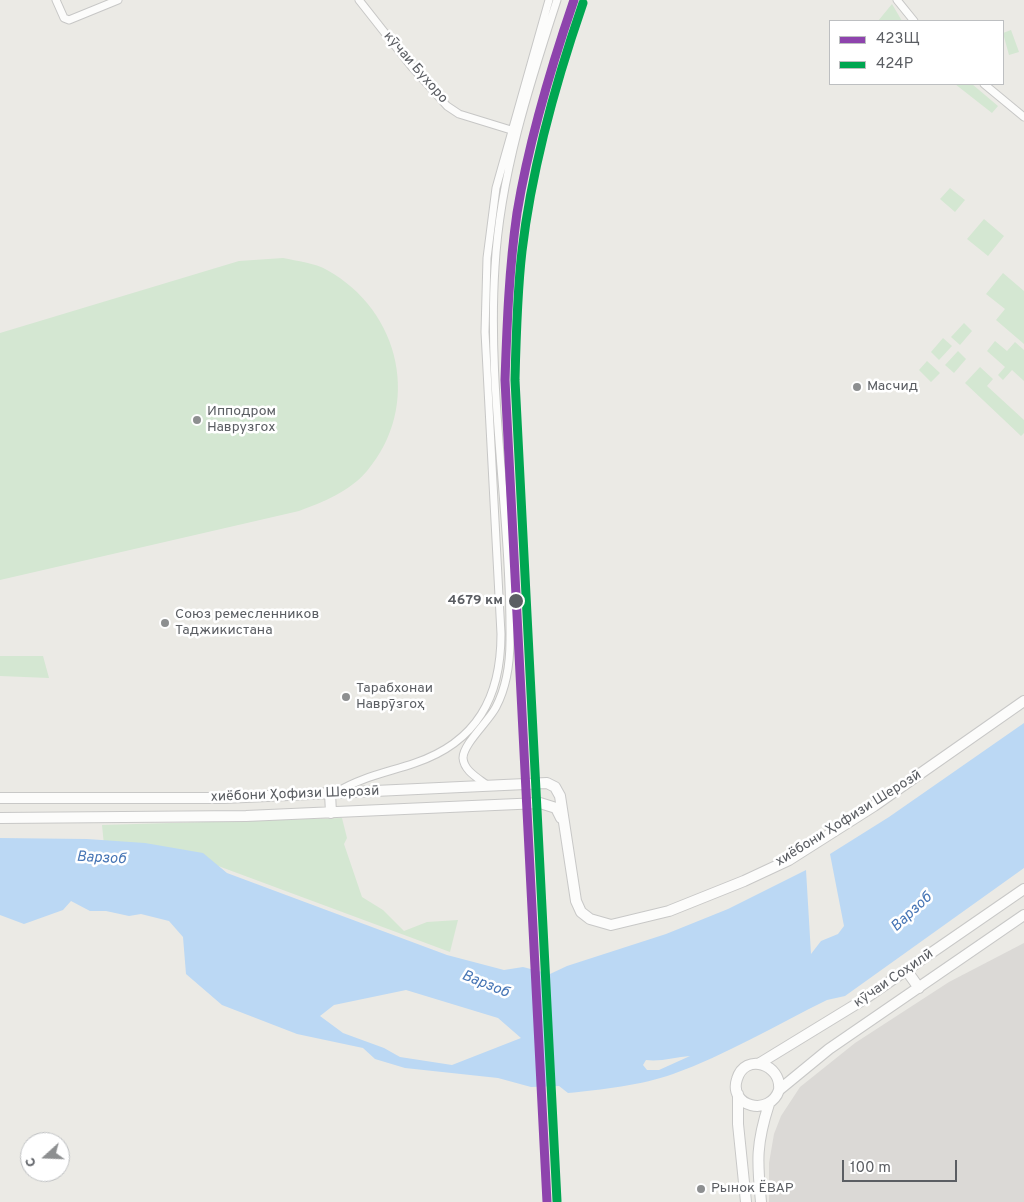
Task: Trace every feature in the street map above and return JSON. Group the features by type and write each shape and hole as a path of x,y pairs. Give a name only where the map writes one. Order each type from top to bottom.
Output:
{"main road":[{"name":"хиёбони Ҳофизи Шерозӣ","path":"0,798 212,798 549,783 559,792 576,901 581,912 598,923 611,925 626,923 707,896 789,860 874,806 1024,701"},
{"path":"331,813 332,793"},
{"name":"хиёбони Ҳофизи Шерозӣ","path":"0,818 226,817 540,803 556,808 562,819"},
{"name":"кӯчаи Соҳилӣ","path":"746,1202 738,1124 736,1080 740,1072 751,1064 760,1063 863,1000 1024,889"},
{"name":"кӯчаи Соҳилӣ","path":"761,1202 757,1156 759,1137 769,1104 779,1090 829,1049 1024,915"},
{"path":"906,971 919,988"},
{"path":"760,1063 769,1066 775,1072 779,1080 779,1090"},
{"path":"738,1094 743,1101 751,1106 760,1107 769,1104"}],"street":[{"path":"56,0 64,18 69,20 118,0"},
{"name":"кӯчаи Бухоро","path":"359,0 411,66 447,106 459,114 511,130"},
{"path":"486,785 467,768 463,756 467,746 492,714 505,685 510,641 507,566 485,332 486,273 494,196 549,0"},
{"path":"332,793 354,782 433,755 462,736 480,718 492,696 499,670 501,634 493,316 494,268 499,219 517,137 557,0"},
{"path":"897,0 913,20"},
{"path":"985,85 1024,117"},
{"path":"498,566 507,566"}],"shaded area":[{"path":"1024,943 1024,1202 769,1202 769,1163 774,1134 781,1116 800,1087 855,1043 949,982"}],"green space":[{"path":"892,4 901,20 879,20"},
{"path":"1011,30 1019,52 1009,55 1004,33"},
{"path":"956,85 973,85 998,106 992,113"},
{"path":"950,188 965,200 955,212 940,199"},
{"path":"984,219 1004,236 988,256 967,239"},
{"name":"Ипподром Наврузгох","path":"283,258 306,262 327,270 352,288 372,310 387,334 395,362 398,390 394,418 384,445 367,471 344,491 299,511 0,580 0,333 239,261"},
{"path":"1003,273 1024,291 1024,344 996,320 1005,309 986,294"},
{"path":"964,323 972,331 960,345 951,337"},
{"path":"943,338 952,346 939,360 931,352"},
{"path":"995,341 1007,351 1015,342 1024,350 1024,381 1012,370 1003,380 998,375 1005,367 987,351"},
{"path":"958,351 966,359 954,373 945,365"},
{"path":"927,361 940,373 931,382 919,370"},
{"path":"980,367 993,379 987,386 1024,420 1024,433 1021,436 965,383"},
{"path":"0,656 43,656 49,678 0,676"},
{"path":"342,818 347,838 344,844 362,897 383,910 404,931 427,922 458,920 450,952 194,857 104,845 102,825"}],"water":[{"name":"Варзоб","path":"1024,723 1024,868 845,996 827,1000 732,1049 673,1074 635,1084 580,1092 568,1093 559,1086 531,1087 498,1078 405,1068 375,1059 363,1048 297,1034 222,1005 186,974 183,937 169,921 141,914 129,916 106,911 90,911 71,901 63,910 24,924 0,915 0,838 87,839 145,843 203,853 227,873 447,955 504,970 523,967 550,974 567,966 666,934 728,909 806,870 811,954 821,941 838,934 844,926 830,854 889,817","holes":["406,990 498,1018 521,1038 452,1065 400,1057 384,1048 343,1033 320,1016 334,1005","690,1056 659,1070 647,1070 643,1065 646,1060"]}],"transit line":[{"name":"423Щ","path":"547,1202 505,380 510,276 517,213 541,105 574,0"},
{"name":"424Р","path":"557,1201 515,380 520,267 526,219 538,157 554,95 583,3"}],"place":[{"name":"Масчид","path":"857,387"},
{"name":"Ипподром Наврузгох","path":"197,420"},
{"name":"4679 км","path":"516,601"},
{"name":"Союз ремесленников Таджикистана","path":"165,623"},
{"name":"Тарабхонаи Наврӯзгоҳ","path":"346,697"},
{"name":"Рынок ЁВАР","path":"701,1189"}]}
